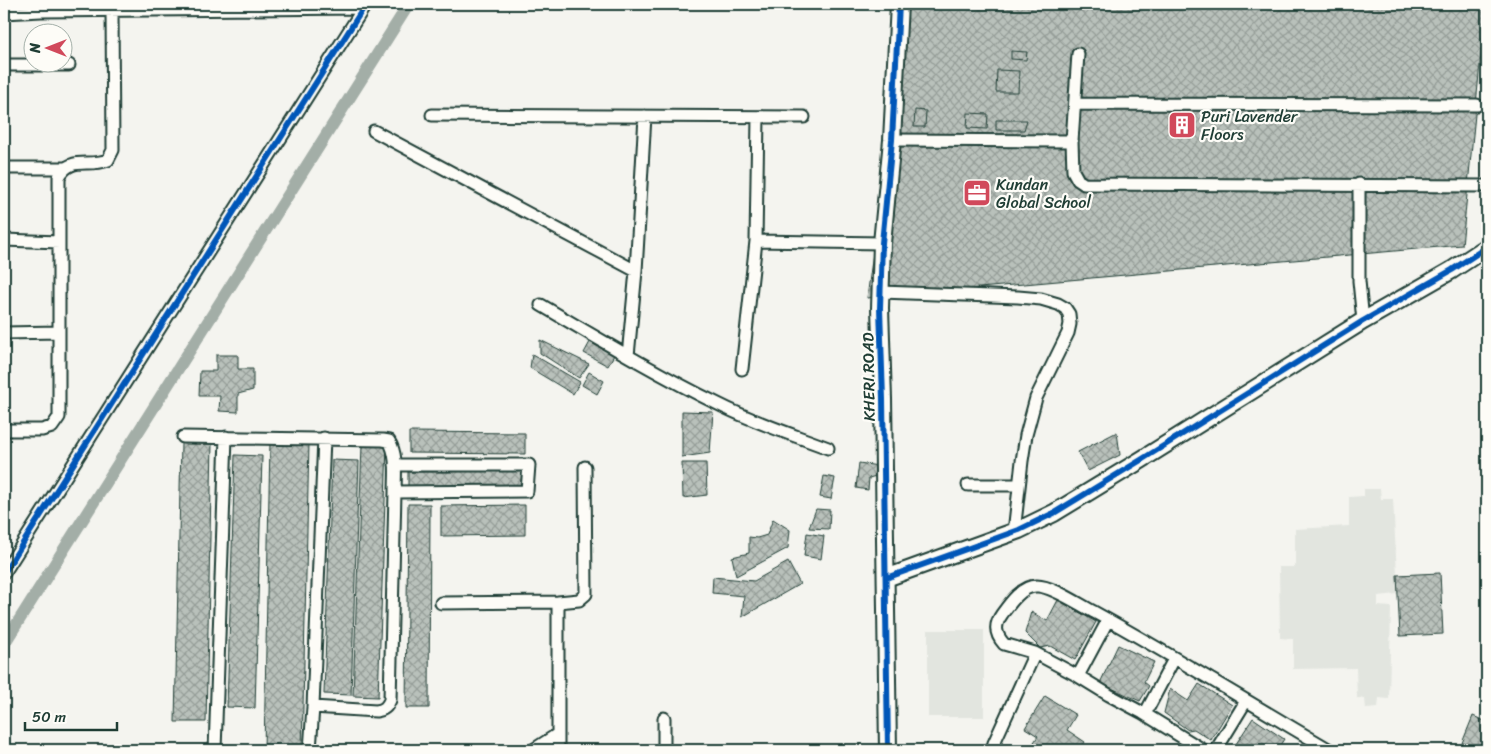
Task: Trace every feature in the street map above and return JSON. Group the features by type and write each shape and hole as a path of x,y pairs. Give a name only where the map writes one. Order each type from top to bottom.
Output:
{"street":[{"name":"KHERI ROAD","path":"888,750 881,292 882,242 892,140 899,4"},
{"path":"4,13 112,11 170,7 364,6"},
{"path":"4,573 364,6"},
{"path":"4,168 64,168 73,164 99,163 108,160 113,150 112,11"},
{"path":"1078,54 1072,141 1073,172 1078,180 1084,184 1487,186"},
{"path":"4,65 22,65"},
{"path":"1074,104 1477,105"},
{"path":"432,115 804,117"},
{"path":"628,356 636,271 644,116"},
{"path":"742,369 756,241 758,116"},
{"path":"374,131 636,271"},
{"path":"892,140 1072,141"},
{"path":"4,430 42,430 52,426 59,417 59,177 64,168"},
{"path":"1359,184 1359,281 1363,320"},
{"path":"4,240 59,242"},
{"path":"756,241 882,242"},
{"path":"886,578 1014,532 1054,513 1363,320 1452,270 1487,247"},
{"path":"881,292 1041,299 1058,304 1065,308 1069,314 1070,324 1068,333 1036,398 1026,435 1014,532"},
{"path":"541,305 628,356 719,405 828,448"},
{"path":"4,333 59,332"},
{"path":"182,437 383,440 390,442 392,446 395,465 395,492 390,700 387,707 376,711 313,707"},
{"path":"215,750 226,437"},
{"path":"310,750 324,438"},
{"path":"395,465 528,465 527,491 395,492"},
{"path":"441,603 558,602 579,600 586,594 585,468"},
{"path":"968,485 1019,485"},
{"path":"1203,750 1145,714 1109,696 1078,676 1035,653 1004,644 997,634 996,626 999,618 1020,593 1027,588 1034,586 1049,588 1174,658 1324,749"},
{"path":"558,602 558,750"},
{"path":"1078,676 1108,620"},
{"path":"996,748 1035,653"},
{"path":"1145,714 1174,658"},
{"path":"1216,750 1246,701"},
{"path":"664,718 664,750"},
{"path":"533,750 558,734"}],"shaded area":[{"path":"1364,489 1380,489 1381,499 1393,499 1398,594 1378,596 1378,606 1391,607 1389,699 1379,698 1378,708 1366,709 1365,699 1357,698 1356,668 1293,669 1293,639 1280,638 1279,567 1295,567 1295,529 1349,526 1349,497 1364,496"},
{"path":"928,630 984,630 984,717 928,717"}],"building":[{"name":"Puri Lavender Floors","path":"906,4 1486,4 1462,245 867,298"},
{"path":"1011,51 1027,52 1026,60 1011,59"},
{"path":"997,70 1019,71 1018,92 996,92"},
{"path":"915,110 926,111 925,127 914,127"},
{"path":"968,113 988,114 987,129 967,128"},
{"path":"996,120 1027,120 1024,130 996,130"},
{"path":"540,340 589,364 579,378 540,353"},
{"path":"590,342 614,355 608,366 584,353"},
{"path":"532,354 580,382 573,394 530,368"},
{"path":"216,355 238,355 238,369 253,369 253,390 238,394 238,412 219,411 220,396 199,396 200,371 216,371"},
{"path":"589,372 604,381 597,394 582,385"},
{"path":"682,411 713,412 710,453 682,457"},
{"path":"409,432 525,433 525,454 409,453"},
{"path":"1117,432 1120,455 1088,471 1078,452"},
{"path":"270,442 309,443 302,750 264,750"},
{"path":"181,443 212,443 206,722 175,722"},
{"path":"362,445 387,445 378,697 353,696"},
{"path":"235,455 262,456 255,708 227,707"},
{"path":"332,460 359,461 351,695 324,694"},
{"path":"682,463 706,463 707,495 683,498"},
{"path":"859,463 878,466 876,476 869,478 868,490 856,488"},
{"path":"525,471 525,489 408,490 408,472"},
{"path":"824,476 835,478 831,499 820,497"},
{"path":"408,504 430,504 429,708 406,708"},
{"path":"525,505 525,535 441,536 441,506"},
{"path":"816,509 830,510 829,529 809,528"},
{"path":"773,519 790,530 788,548 736,576 732,557 749,553 749,537 757,538 767,535"},
{"path":"807,533 824,536 821,559 804,556"},
{"path":"788,562 800,584 742,617 744,596 712,593 713,577 754,581"},
{"path":"1440,573 1443,634 1400,636 1397,575"},
{"path":"1058,600 1096,622 1075,660 1050,646 1040,648 1025,633 1031,612 1047,621"},
{"path":"1118,645 1154,662 1144,682 1149,686 1140,701 1100,683"},
{"path":"1199,684 1232,705 1211,740 1194,729 1188,730 1164,713 1170,689 1188,701"},
{"path":"1045,696 1076,715 1067,730 1085,742 1080,750 1029,750 1038,736 1025,728"},
{"path":"1473,716 1487,722 1487,750 1480,750 1462,743"},
{"path":"1253,718 1284,739 1277,750 1232,750"}],"waterway":[{"path":"4,644 409,4"}],"cycle path":[{"path":"4,573 366,4"},
{"path":"888,750 880,308 882,243 892,140 899,4"},
{"path":"886,578 1019,530 1054,513 1363,321 1452,270 1487,247"}],"place":[{"name":"Puri Lavender Floors","path":"1182,125"},
{"name":"Kundan Global School","path":"977,193"}]}
